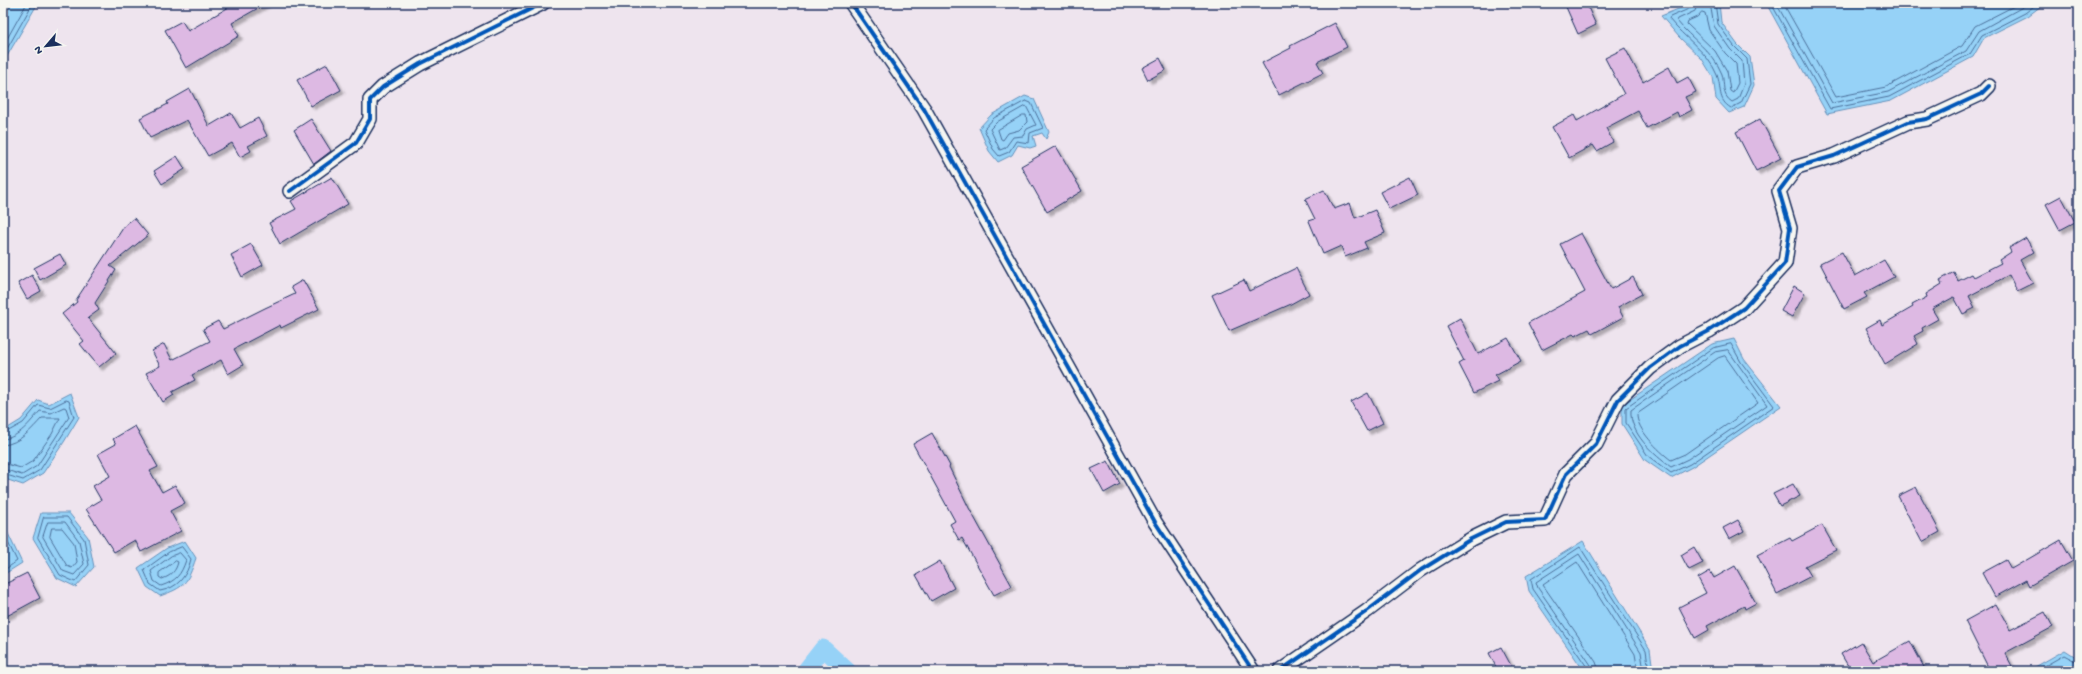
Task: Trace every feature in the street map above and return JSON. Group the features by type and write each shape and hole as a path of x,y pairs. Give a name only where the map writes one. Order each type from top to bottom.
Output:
{"street":[{"path":"290,191 356,143 370,119 370,100 383,87 420,64 543,3"},
{"path":"851,3 924,109 1155,522 1253,671"},
{"path":"1280,671 1367,611 1422,570 1472,539 1506,522 1545,520 1566,474 1596,444 1618,400 1650,368 1680,346 1710,331 1744,308 1785,263 1790,228 1779,190 1797,167 1834,156 1908,122 1927,119 1981,94 1989,86"}],"water":[{"path":"3,3 38,3 3,63"},
{"path":"1693,3 1719,3 1721,22 1737,44 1750,57 1754,85 1744,107 1729,113 1716,99 1713,77 1702,59 1679,37 1661,16"},
{"path":"1766,3 2045,3 2028,16 1984,38 1973,57 1891,101 1827,114"},
{"path":"1025,96 1034,99 1049,132 1046,139 1042,133 1033,136 1036,146 1030,148 1018,145 1012,155 998,162 989,151 979,128 991,115"},
{"path":"1734,339 1744,359 1781,406 1692,467 1671,478 1645,460 1622,424 1622,405 1712,344"},
{"path":"70,393 79,417 43,473 23,485 5,479 3,474 3,431 21,420 38,400 49,404"},
{"path":"41,513 69,513 88,537 94,567 76,587 57,578 33,538"},
{"path":"3,523 22,563 3,575"},
{"path":"185,541 196,558 190,574 180,587 160,596 147,587 138,568 167,548"},
{"path":"1583,541 1650,649 1653,671 1584,671 1529,591 1526,576"},
{"path":"2065,650 2079,659 2079,671 2028,671"}],"building":[{"path":"236,3 267,3 232,23 239,36 186,68 165,30 182,21 188,31"},
{"path":"1574,3 1586,3 1596,25 1578,34 1566,7"},
{"path":"1335,23 1347,47 1317,62 1323,73 1279,95 1262,63 1291,48 1290,46"},
{"path":"1625,48 1643,82 1669,67 1677,83 1688,77 1696,92 1685,97 1692,110 1679,117 1677,112 1647,128 1638,111 1606,128 1613,142 1597,151 1593,145 1569,158 1552,127 1574,115 1577,121 1624,94 1605,58"},
{"path":"1160,58 1166,70 1148,80 1142,68"},
{"path":"327,64 341,90 311,106 297,80"},
{"path":"190,89 209,126 231,113 240,128 258,118 267,136 248,146 251,151 240,157 232,143 208,156 187,120 150,138 140,118 168,104 167,102"},
{"path":"311,119 331,151 314,164 294,130"},
{"path":"1760,119 1781,158 1756,171 1736,132"},
{"path":"1056,146 1082,191 1047,212 1021,166"},
{"path":"177,156 185,169 162,184 154,171"},
{"path":"332,177 348,204 280,244 269,223 296,209 291,201"},
{"path":"1410,177 1418,195 1389,209 1380,192"},
{"path":"1324,190 1334,209 1350,203 1355,218 1375,210 1385,233 1364,242 1367,248 1345,257 1341,246 1323,254 1309,221 1315,219 1305,199"},
{"path":"2061,196 2075,222 2060,230 2046,204"},
{"path":"134,218 148,235 110,266 116,270 95,303 99,310 88,318 116,353 99,367 80,344 84,341 62,314 77,302 76,300 125,225"},
{"path":"1581,233 1611,289 1633,277 1642,294 1618,307 1623,317 1592,334 1589,329 1575,336 1573,334 1542,350 1528,323 1585,292 1560,244"},
{"path":"2026,238 2034,252 2020,260 2033,283 2017,291 2009,275 1969,296 1975,308 1963,314 1954,297 1932,309 1938,319 1922,328 1923,331 1914,336 1918,344 1885,364 1866,328 1880,320 1882,325 1913,307 1912,305 1927,297 1926,294 1942,284 1940,280 1954,272 1958,281 1972,274 1974,277 2001,263 1999,260 2011,252 2009,248"},
{"path":"251,244 263,265 242,277 231,255"},
{"path":"1842,252 1855,276 1884,260 1894,277 1864,293 1867,297 1844,309 1820,263"},
{"path":"60,254 66,265 40,280 34,268"},
{"path":"1296,268 1309,294 1289,305 1229,331 1212,295 1244,280 1249,291"},
{"path":"32,275 41,291 27,299 18,283"},
{"path":"303,280 319,309 281,328 280,325 234,349 243,365 228,374 221,360 192,375 195,380 172,392 174,395 163,402 146,373 160,366 152,351 164,344 172,360 210,341 203,329 218,321 223,329 295,294 291,287"},
{"path":"1794,286 1805,293 1792,317 1781,311"},
{"path":"1460,318 1478,354 1508,338 1521,361 1495,375 1498,381 1474,393 1459,364 1464,361 1446,326"},
{"path":"1368,393 1383,423 1367,431 1351,402"},
{"path":"135,426 158,467 150,471 162,492 175,485 185,503 170,511 181,531 141,552 135,540 114,552 86,509 101,500 93,486 110,476 98,454 116,444 113,439"},
{"path":"932,433 950,466 949,467 969,508 1012,586 994,595 962,538 959,540 950,524 955,521 913,444"},
{"path":"1108,461 1120,484 1104,493 1091,469"},
{"path":"1793,484 1800,496 1780,506 1773,494"},
{"path":"1916,487 1940,532 1922,542 1898,496"},
{"path":"1738,520 1744,531 1729,539 1723,528"},
{"path":"1822,525 1836,550 1805,566 1811,576 1777,594 1757,555 1790,538 1792,541"},
{"path":"2061,540 2073,561 2029,586 2026,580 1995,597 1982,573 2006,560 2011,569"},
{"path":"1694,547 1703,563 1689,570 1681,555"},
{"path":"940,561 954,588 931,601 916,575"},
{"path":"1735,566 1756,603 1745,609 1744,606 1707,626 1709,630 1695,638 1679,607 1706,593 1698,578 1710,571 1714,578"},
{"path":"27,573 40,598 3,618 3,585"},
{"path":"1996,604 2010,630 2045,612 2053,627 2005,653 2012,666 2003,671 1990,671 1965,621"},
{"path":"1910,641 1926,671 1851,671 1841,654 1861,642 1873,662"},
{"path":"1501,647 1514,671 1498,671 1489,653"}],"waterway":[{"path":"805,671 823,648 848,671"}],"cycle path":[{"path":"290,191 356,143 370,119 370,100 383,87 420,64 543,3"},
{"path":"851,3 924,109 1155,522 1253,671"},
{"path":"1280,671 1367,611 1421,570 1471,539 1506,522 1545,520 1566,474 1596,444 1618,400 1650,368 1680,346 1709,331 1744,308 1785,263 1790,228 1779,191 1797,167 1834,156 1908,122 1927,119 1981,94 1989,86"}]}
